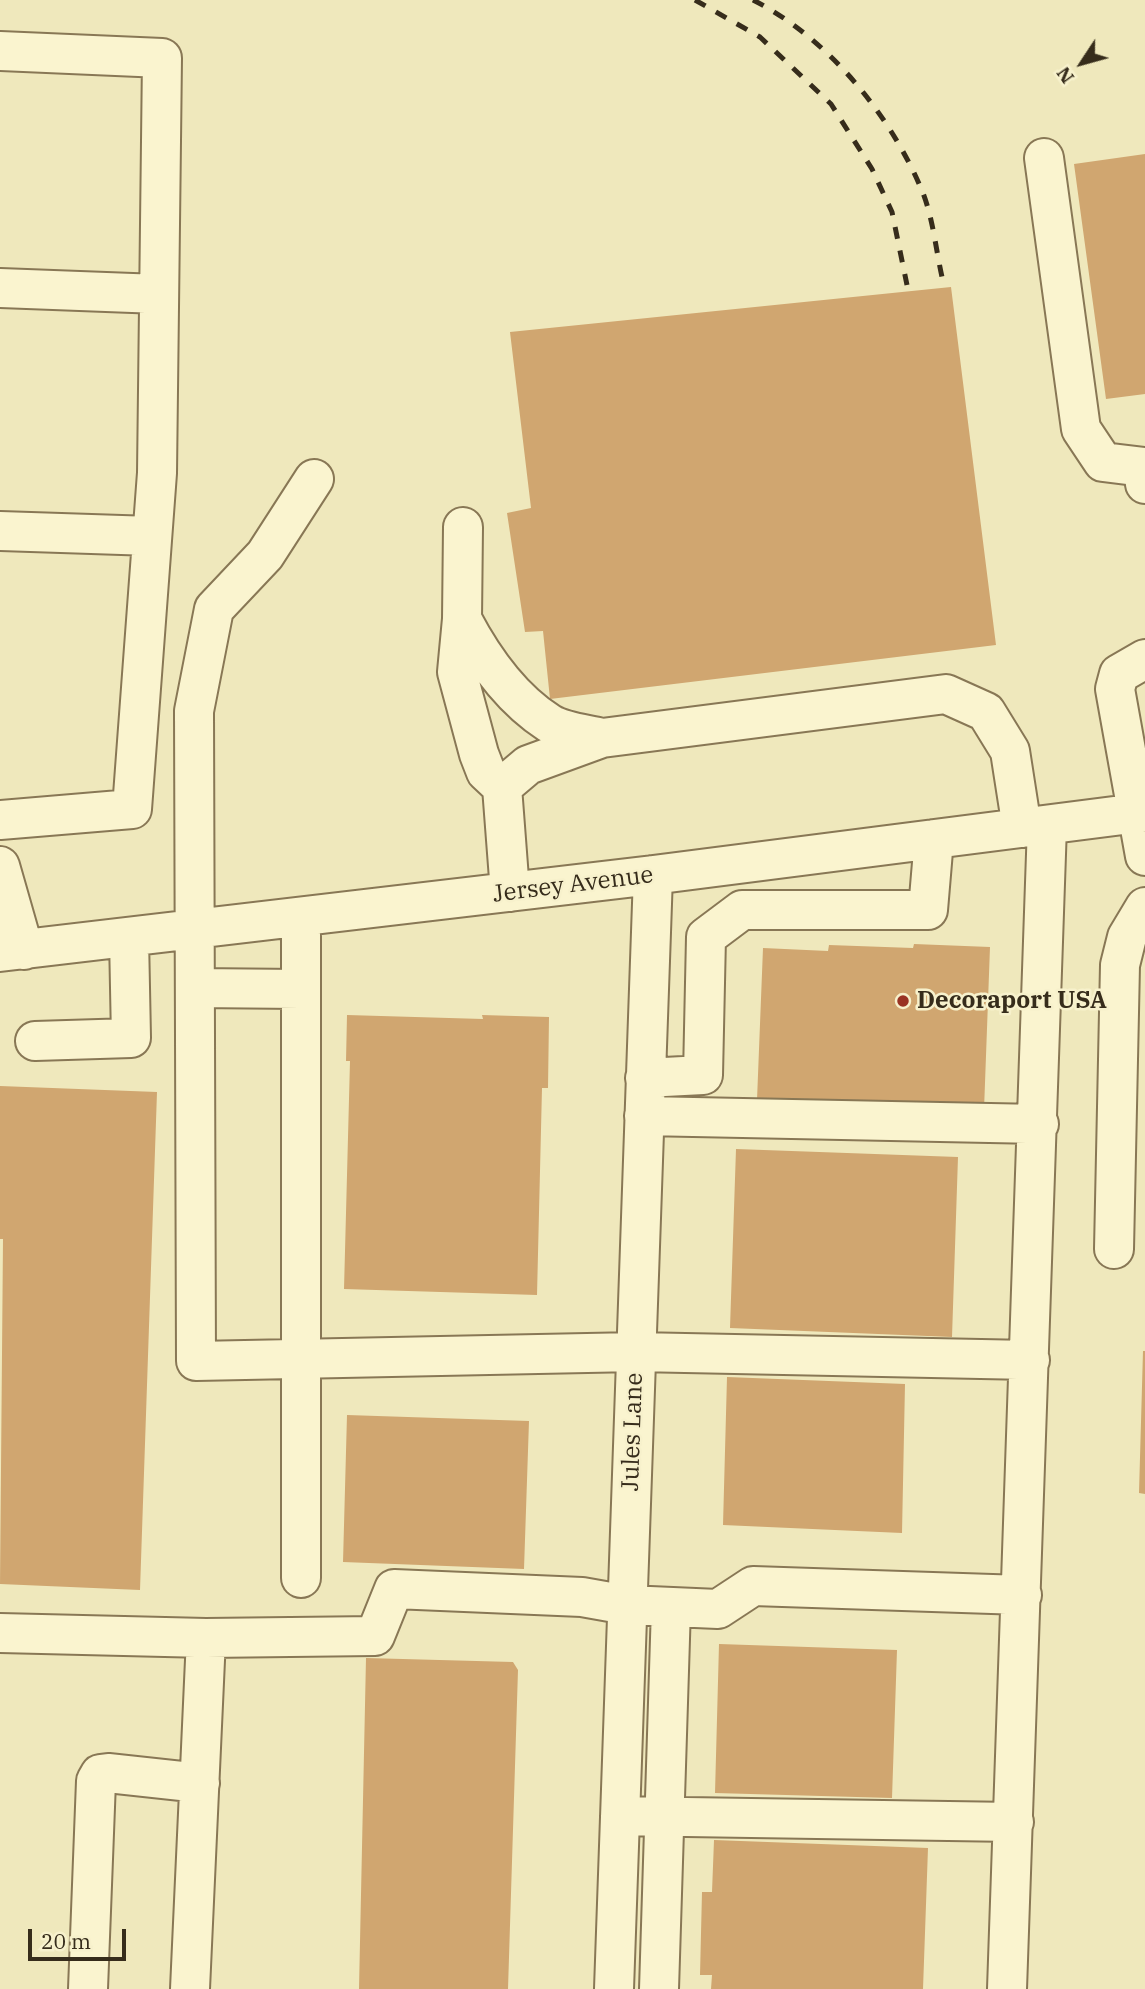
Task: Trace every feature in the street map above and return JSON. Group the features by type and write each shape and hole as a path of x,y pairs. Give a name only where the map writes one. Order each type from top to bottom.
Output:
{"street":[{"path":"0,51 162,58 157,473 132,809 0,820"},
{"path":"1044,158 1081,429 1103,462 1143,467 1145,484"},
{"path":"0,288 159,294"},
{"path":"314,480 265,555 214,609 202,659 194,711 195,1361 636,1352 1030,1360"},
{"path":"463,527 463,619 457,672 486,772 502,787 510,892"},
{"path":"0,531 152,536"},
{"path":"463,619 479,651 509,689 551,725 602,738"},
{"path":"1145,659 1119,674 1115,689 1142,812 1145,856"},
{"path":"502,787 528,765 602,738 946,694 986,712 1010,751 1034,827 1039,1124 1007,1989"},
{"name":"Jersey Avenue","path":"12,951 653,875 1142,812"},
{"path":"703,1117 706,937 743,910 928,910 934,839"},
{"path":"780,858 787,910"},
{"path":"0,866 12,951"},
{"name":"Jules Lane","path":"614,1989 653,875"},
{"path":"1114,1249 1121,965 1127,937 1145,907"},
{"path":"301,917 301,1577"},
{"path":"35,1041 131,1038 129,937"},
{"path":"649,970 706,968"},
{"path":"196,988 300,989"},
{"path":"645,1078 703,1075"},
{"path":"644,1116 1039,1124"},
{"path":"0,1633 206,1638 375,1636 394,1589 582,1597 627,1605 718,1609 753,1586 1022,1595"},
{"path":"659,1989 671,1607"},
{"path":"190,1989 206,1638"},
{"path":"88,1989 96,1781 100,1774 108,1773 200,1783"},
{"path":"620,1816 1014,1822"}],"building":[{"path":"1145,154 1145,394 1106,399 1074,164"},
{"path":"951,287 996,645 550,699 543,631 525,632 507,513 531,508 510,332"},
{"path":"914,944 990,947 984,1110 757,1100 763,948 828,951 829,945 913,948"},
{"path":"347,1015 483,1019 482,1015 549,1017 548,1088 542,1088 537,1295 344,1289 350,1061 346,1061"},
{"path":"0,1086 157,1092 140,1590 0,1584 3,1239 0,1239"},
{"path":"736,1149 958,1157 952,1337 730,1328"},
{"path":"1145,1351 1145,1494 1139,1493"},
{"path":"727,1377 905,1384 902,1533 723,1525"},
{"path":"347,1415 529,1421 524,1569 343,1562"},
{"path":"719,1644 897,1650 892,1798 715,1793"},
{"path":"366,1658 513,1662 518,1670 508,1989 359,1989"},
{"path":"714,1840 928,1848 923,1989 711,1989 712,1975 700,1975 702,1892 712,1892"}],"railway":[{"path":"695,0 760,37 831,104 872,169 892,212 907,285"},
{"path":"753,0 807,35 854,81 875,108 910,164 923,193 942,277"}],"place":[{"name":"Decoraport USA","path":"903,1001"}]}
